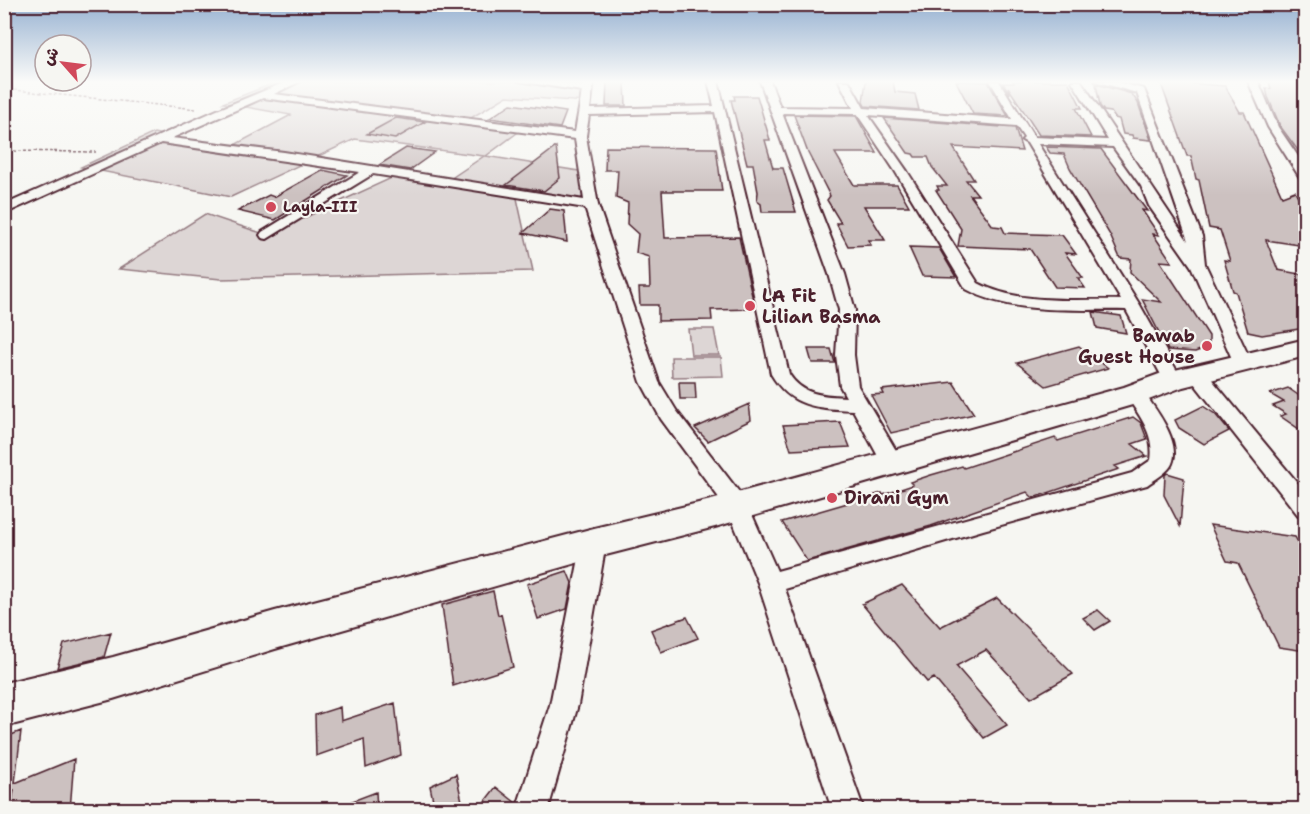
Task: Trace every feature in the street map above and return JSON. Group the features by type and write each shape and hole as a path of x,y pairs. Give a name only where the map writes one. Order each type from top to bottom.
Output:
{"main road":[{"path":"4,705 113,678 275,630 594,543 738,507 1135,394 1185,377 1305,347"}],"street":[{"path":"4,210 206,119"},
{"path":"447,119 580,136"},
{"path":"583,119 580,136 591,205 650,382 668,414 738,507 770,584 848,810"},
{"path":"722,119 777,362 785,385 793,393 804,398 857,404"},
{"path":"780,119 848,310 846,370 849,386 857,404 893,464"},
{"path":"865,119 901,171 972,286 979,292 991,297 1014,300 1132,305"},
{"path":"966,119 1019,123"},
{"path":"1017,119 1132,305 1185,377 1305,509"},
{"path":"1100,119 1147,186 1156,206 1199,266 1242,362"},
{"path":"1151,119 1195,236 1199,266"},
{"path":"1270,119 1305,178"},
{"path":"161,140 285,156 591,205"},
{"path":"1028,140 1116,144"},
{"path":"267,235 371,170"},
{"path":"1147,186 1175,188"},
{"path":"770,584 983,521 1139,479 1161,464 1164,443 1158,428 1135,394"},
{"path":"532,810 564,705 594,543"}],"path":[{"path":"4,151 128,153"}],"shaded area":[{"path":"283,119 469,119 464,122 521,130 486,156 585,172 591,205 516,194 533,271 221,279 119,269 205,214 267,235 398,175 444,183 484,156 355,139 231,197 81,167 154,133 227,149"},
{"path":"688,329 714,329 719,355 691,355"},
{"path":"671,357 721,357 723,376 672,377"}],"building":[{"path":"394,119 425,122 395,139 367,134"},
{"path":"497,119 563,119 560,128"},
{"path":"736,119 764,119 770,140 765,140 773,168 783,168 796,212 762,212 761,204 757,201 758,192 753,164 747,164"},
{"path":"795,119 858,119 877,153 835,153 854,185 897,185 909,206 864,206 885,240 868,240 871,245 848,246 836,223 841,223 827,200 830,196 808,153"},
{"path":"885,119 1015,128 1022,151 953,147 974,180 966,180 978,195 970,195 993,226 1002,227 1005,233 1062,235 1076,254 1065,253 1083,278 1078,278 1085,288 1055,287 1030,249 958,246 961,229 936,190 939,190 937,186 947,186 932,167 928,157 915,157 908,153"},
{"path":"1029,119 1082,119 1091,137 1039,135"},
{"path":"1119,119 1144,119 1151,140 1133,138 1132,135 1123,134"},
{"path":"1174,119 1247,119 1282,196 1295,191 1305,210 1305,246 1266,240 1278,270 1305,275 1305,328 1262,335 1248,332 1224,260 1230,261 1220,230 1209,228 1199,180 1196,179 1191,156 1187,156"},
{"path":"1277,119 1305,119 1305,160"},
{"path":"556,147 560,178 544,191 506,185"},
{"path":"606,147 716,148 722,191 662,191 665,238 739,237 755,309 711,310 712,320 658,321 658,305 640,305 639,288 650,288 649,257 636,253 638,234 627,224 628,203 616,198 618,170 605,170"},
{"path":"1046,147 1101,149 1147,211 1142,210 1159,235 1153,234 1172,262 1160,261 1209,336 1209,345 1206,348 1195,352 1168,350 1142,299 1161,302 1130,272 1131,259 1120,258 1110,235 1064,154 1050,153"},
{"path":"406,148 435,152 410,170 379,165"},
{"path":"322,170 347,175 275,220 238,211 269,195 274,197"},
{"path":"550,209 564,211 567,242 523,233"},
{"path":"909,247 939,248 956,277 922,276"},
{"path":"1093,312 1121,316 1126,333 1097,328"},
{"path":"1079,346 1108,368 1046,386 1017,363"},
{"path":"808,349 831,349 835,363 812,363"},
{"path":"679,382 695,382 696,399 680,399"},
{"path":"953,382 974,414 891,433 871,395 884,394 882,390"},
{"path":"1288,388 1301,397 1305,395 1305,433 1280,416 1286,414 1273,406 1284,402 1270,394"},
{"path":"749,404 751,420 708,441 695,428"},
{"path":"1203,406 1215,414 1229,431 1204,444 1179,428 1175,420"},
{"path":"1133,417 1141,423 1147,439 1132,444 1147,456 1115,466 1119,469 1033,498 1027,492 931,526 807,561 782,522 882,493 883,495 913,485 910,482 931,475 962,466 964,468 1055,438 1058,441"},
{"path":"840,422 850,447 791,450 783,425"},
{"path":"1167,473 1184,478 1180,526 1164,495"},
{"path":"1210,525 1295,537 1305,555 1305,651 1279,647 1238,563 1227,561"},
{"path":"567,571 572,583 567,609 538,619 527,584"},
{"path":"902,585 940,627 997,598 1073,674 1031,698 986,650 956,666 1007,725 984,738 934,678 927,682 862,604"},
{"path":"493,591 498,615 501,614 513,667 453,686 442,605"},
{"path":"1098,610 1110,621 1095,630 1083,618"},
{"path":"687,617 698,638 661,652 651,630"},
{"path":"111,632 104,657 57,668 64,644"},
{"path":"395,703 401,755 366,768 364,739 316,756 315,715 340,707 341,721"},
{"path":"21,731 15,783 74,759 70,810 11,810 14,790 4,789 4,738"},
{"path":"456,774 464,810 435,810 430,786"},
{"path":"496,787 516,803 514,810 478,810"},
{"path":"376,792 377,810 334,810 334,808"}],"place":[{"name":"Layla-III","path":"271,207"},
{"name":"LA Fit Lilian Basma","path":"750,306"},
{"name":"Bawab Guest House","path":"1207,346"},
{"name":"Dirani Gym","path":"832,498"}]}
